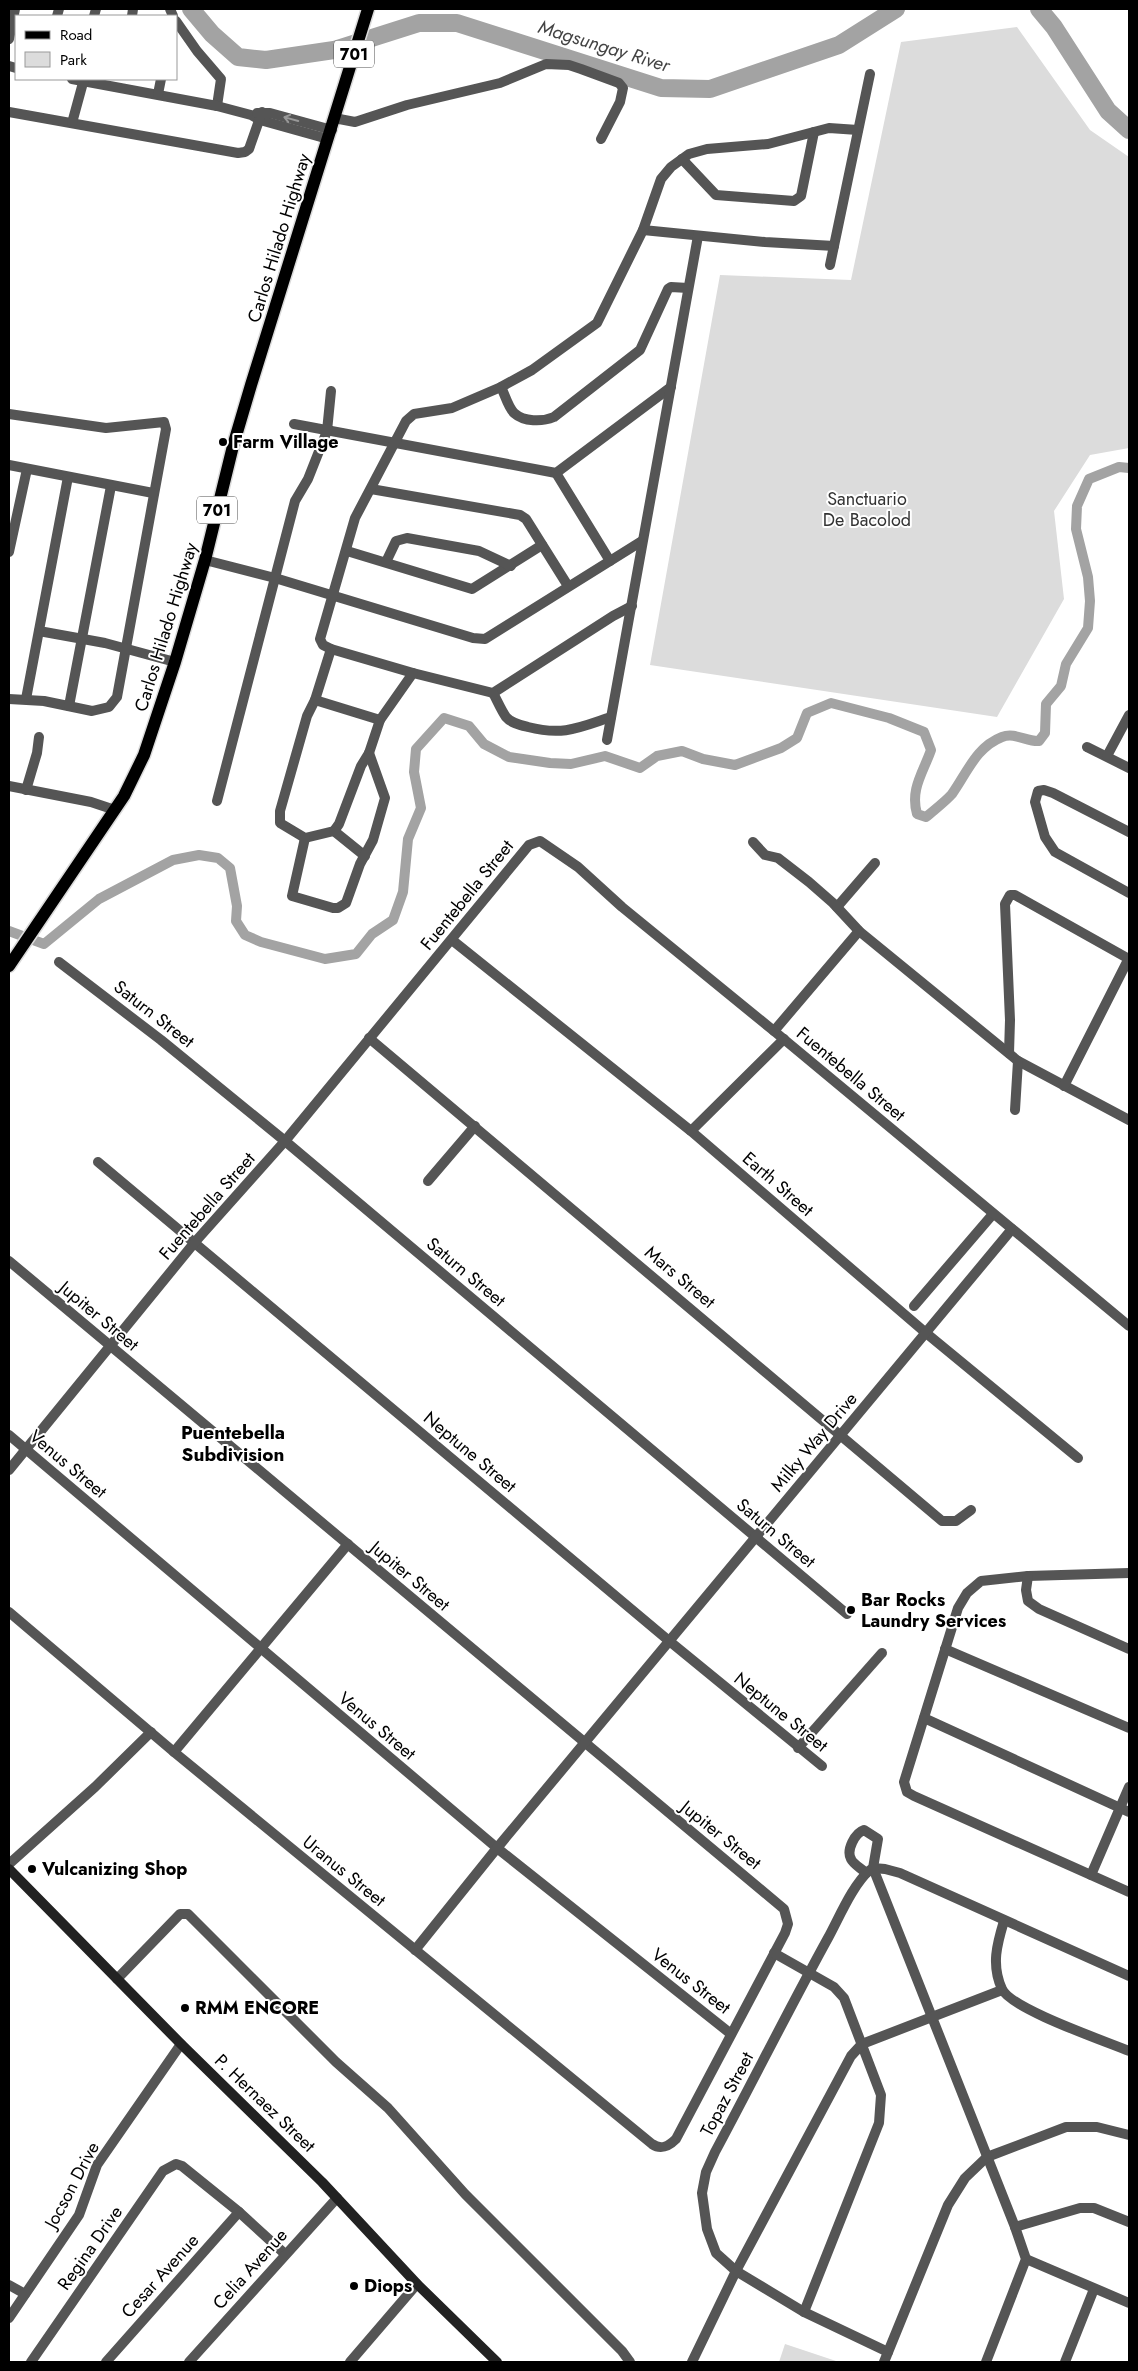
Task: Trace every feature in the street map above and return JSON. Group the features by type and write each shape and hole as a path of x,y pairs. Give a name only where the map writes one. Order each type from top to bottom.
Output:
{"main road":[{"name":"Carlos Hilado Highway","path":"9,966 115,810 133,780 144,755 175,662 205,560 233,446 368,9"},
{"name":"P. Hernaez Street","path":"9,1869 181,2044 337,2198 417,2284 496,2362"}],"street":[{"path":"9,39 15,9"},
{"path":"178,22 197,51 221,79 217,106"},
{"path":"72,123 84,80 120,83 158,94 257,116 331,129 406,105 500,83 546,64 569,65 619,83 623,88 620,102 601,139"},
{"path":"830,265 870,74"},
{"path":"158,94 161,80"},
{"path":"9,112 238,152 245,152 249,149 257,116"},
{"path":"632,606 613,616 493,693 413,673 331,649 323,645 320,639 347,551 352,523 406,421 414,414 452,408 501,387 532,370 597,323 642,230 661,179 682,159 695,151 768,144 829,128 858,130"},
{"path":"682,159 716,195 794,201 801,196 814,132"},
{"path":"642,230 802,245 834,246"},
{"path":"607,740 698,236"},
{"path":"501,387 514,412 519,416 540,421 554,417 640,350 668,289 671,287 688,288"},
{"path":"556,473 671,387"},
{"path":"217,801 294,501 308,479 327,431 331,391"},
{"path":"9,414 106,428 164,422 166,438 153,493 127,650 117,697 109,708 92,711 26,699 9,699"},
{"path":"294,424 556,473 610,560"},
{"path":"9,464 153,493"},
{"path":"9,552 12,518 28,469"},
{"path":"26,699 68,477"},
{"path":"70,706 111,486"},
{"path":"371,489 520,515 526,519 568,586"},
{"path":"386,562 396,541 407,538 480,551 511,566"},
{"path":"205,560 275,578 473,638 485,639 642,541"},
{"path":"347,551 467,589 475,588 542,545"},
{"path":"39,631 82,639 175,662"},
{"path":"331,649 315,700 307,716 279,819 283,827 305,838 334,831 342,817 361,766 369,753 380,720 413,673"},
{"path":"493,693 506,717 512,722 539,730 557,732 575,730 612,717"},
{"path":"315,700 380,720"},
{"path":"1107,756 1129,715"},
{"path":"26,790 37,753 39,737"},
{"path":"1087,747 1129,768"},
{"path":"305,838 292,893 295,898 333,908 342,906 348,899 355,877 374,840 385,794 369,753"},
{"path":"9,786 91,802 115,810"},
{"path":"1129,832 1053,793 1044,790 1038,791 1035,796 1035,802 1049,846 1062,857 1129,893"},
{"path":"334,831 365,856"},
{"name":"Fuentebella Street","path":"9,1470 111,1348 195,1242 285,1140 529,845 540,840 578,867 622,907 1129,1326"},
{"path":"753,842 768,857 782,861 837,907 860,931 1018,1061 1129,1120"},
{"path":"837,907 875,863"},
{"path":"1009,1053 1010,1020 1005,904 1010,895 1015,895 1129,959 1064,1086"},
{"path":"774,1031 860,931"},
{"name":"Earth Street","path":"452,940 691,1131 926,1333 1078,1458"},
{"name":"Saturn Street","path":"59,962 161,1040 285,1140 847,1614"},
{"name":"Mars Street","path":"369,1038 942,1521 956,1521 972,1510"},
{"path":"691,1131 784,1039"},
{"path":"1015,1110 1018,1061"},
{"path":"428,1181 475,1126"},
{"name":"Neptune Street","path":"98,1162 668,1640 822,1766"},
{"path":"914,1306 993,1214"},
{"name":"Milky Way Drive","path":"415,1950 496,1848 584,1744 668,1640 841,1436 1012,1229"},
{"name":"Jupiter Street","path":"9,1262 348,1544 584,1744 780,1904 788,1917 788,1924 774,1953"},
{"name":"Venus Street","path":"9,1435 496,1848 731,2034"},
{"path":"174,1752 262,1650 348,1544"},
{"path":"1129,1572 1028,1576 981,1581 973,1587 958,1608 904,1782 907,1792 936,1807 1129,1892"},
{"path":"1028,1576 1028,1601 1039,1609 1129,1649"},
{"name":"Uranus Street","path":"9,1612 174,1752 657,2148 664,2148 676,2139 731,2034"},
{"path":"945,1649 1129,1728"},
{"path":"798,1748 882,1653"},
{"path":"924,1718 1124,1809"},
{"path":"9,1864 95,1787 151,1732"},
{"path":"1091,1875 1124,1809 1129,1787"},
{"path":"986,2362 1026,2259 931,2017 869,1871 885,1869 900,1874 1129,1976"},
{"name":"Topaz Street","path":"869,1871 809,1973 706,2172 702,2193 706,2229 716,2253 736,2270 804,2312 888,2352"},
{"path":"117,1978 180,1914 188,1914 336,2062 388,2108 466,2194 622,2351 630,2362"},
{"path":"1004,1921 994,1953 1002,1990 1023,2007 1129,2051"},
{"path":"731,2034 774,1953 834,1987 844,1998 881,2095 879,2123 804,2312"},
{"path":"692,2362 736,2270 842,2072 862,2044 1002,1990"},
{"name":"Jocson Drive","path":"9,2318 79,2214 97,2165 181,2044"},
{"path":"884,2362 948,2205 965,2178 987,2156 1066,2127 1097,2128 1129,2135"},
{"name":"Regina Drive","path":"31,2362 163,2171 176,2164 182,2166 239,2212"},
{"name":"Celia Avenue","path":"189,2362 337,2198"},
{"path":"1015,2227 1080,2208 1094,2208 1129,2222"},
{"path":"239,2212 285,2254"},
{"name":"Cesar Avenue","path":"106,2362 239,2212"},
{"path":"1026,2259 1129,2303"},
{"path":"350,2362 417,2284"},
{"path":"9,2285 25,2294"},
{"path":"1065,2362 1094,2289"}],"green space":[{"name":"Sanctuario De Bacolod","path":"1017,27 1090,130 1129,157 1129,448 1090,455 1054,511 1064,599 997,717 650,665 720,275 851,280 901,42"},
{"path":"785,2344 839,2362 779,2362"}],"waterway":[{"name":"Magsungay River","path":"191,9 212,34 238,57 266,60 334,50 419,23 457,23 661,88 710,89 839,45 896,9"},
{"name":"Magsungay River","path":"1039,9 1054,27 1108,111 1129,130"},
{"path":"9,931 44,944 99,899 173,860 199,855 218,858 230,868 237,906 236,921 245,935 261,942 325,959 356,954 372,934 393,920 403,892 408,839 421,808 414,772 416,749 444,718 469,726 484,744 509,757 571,764 605,756 640,768 657,756 682,751 703,759 735,765 781,748 797,738 807,713 831,703 889,718 924,732 931,750 918,781 915,805 917,814 926,817 952,794 973,761 993,741 1007,736 1039,741 1045,733 1046,704 1061,686 1066,664 1088,628 1090,601 1088,577 1076,529 1077,506 1089,479 1119,467 1129,468"}],"place":[{"name":"Farm Village","path":"223,442"},
{"name":"Bar Rocks Laundry Services","path":"851,1610"},
{"name":"Vulcanizing Shop","path":"32,1869"},
{"name":"RMM ENCORE","path":"185,2008"},
{"name":"Diops","path":"354,2286"}],"district":[{"name":"Puentebella Subdivision","path":"233,1443"}]}
